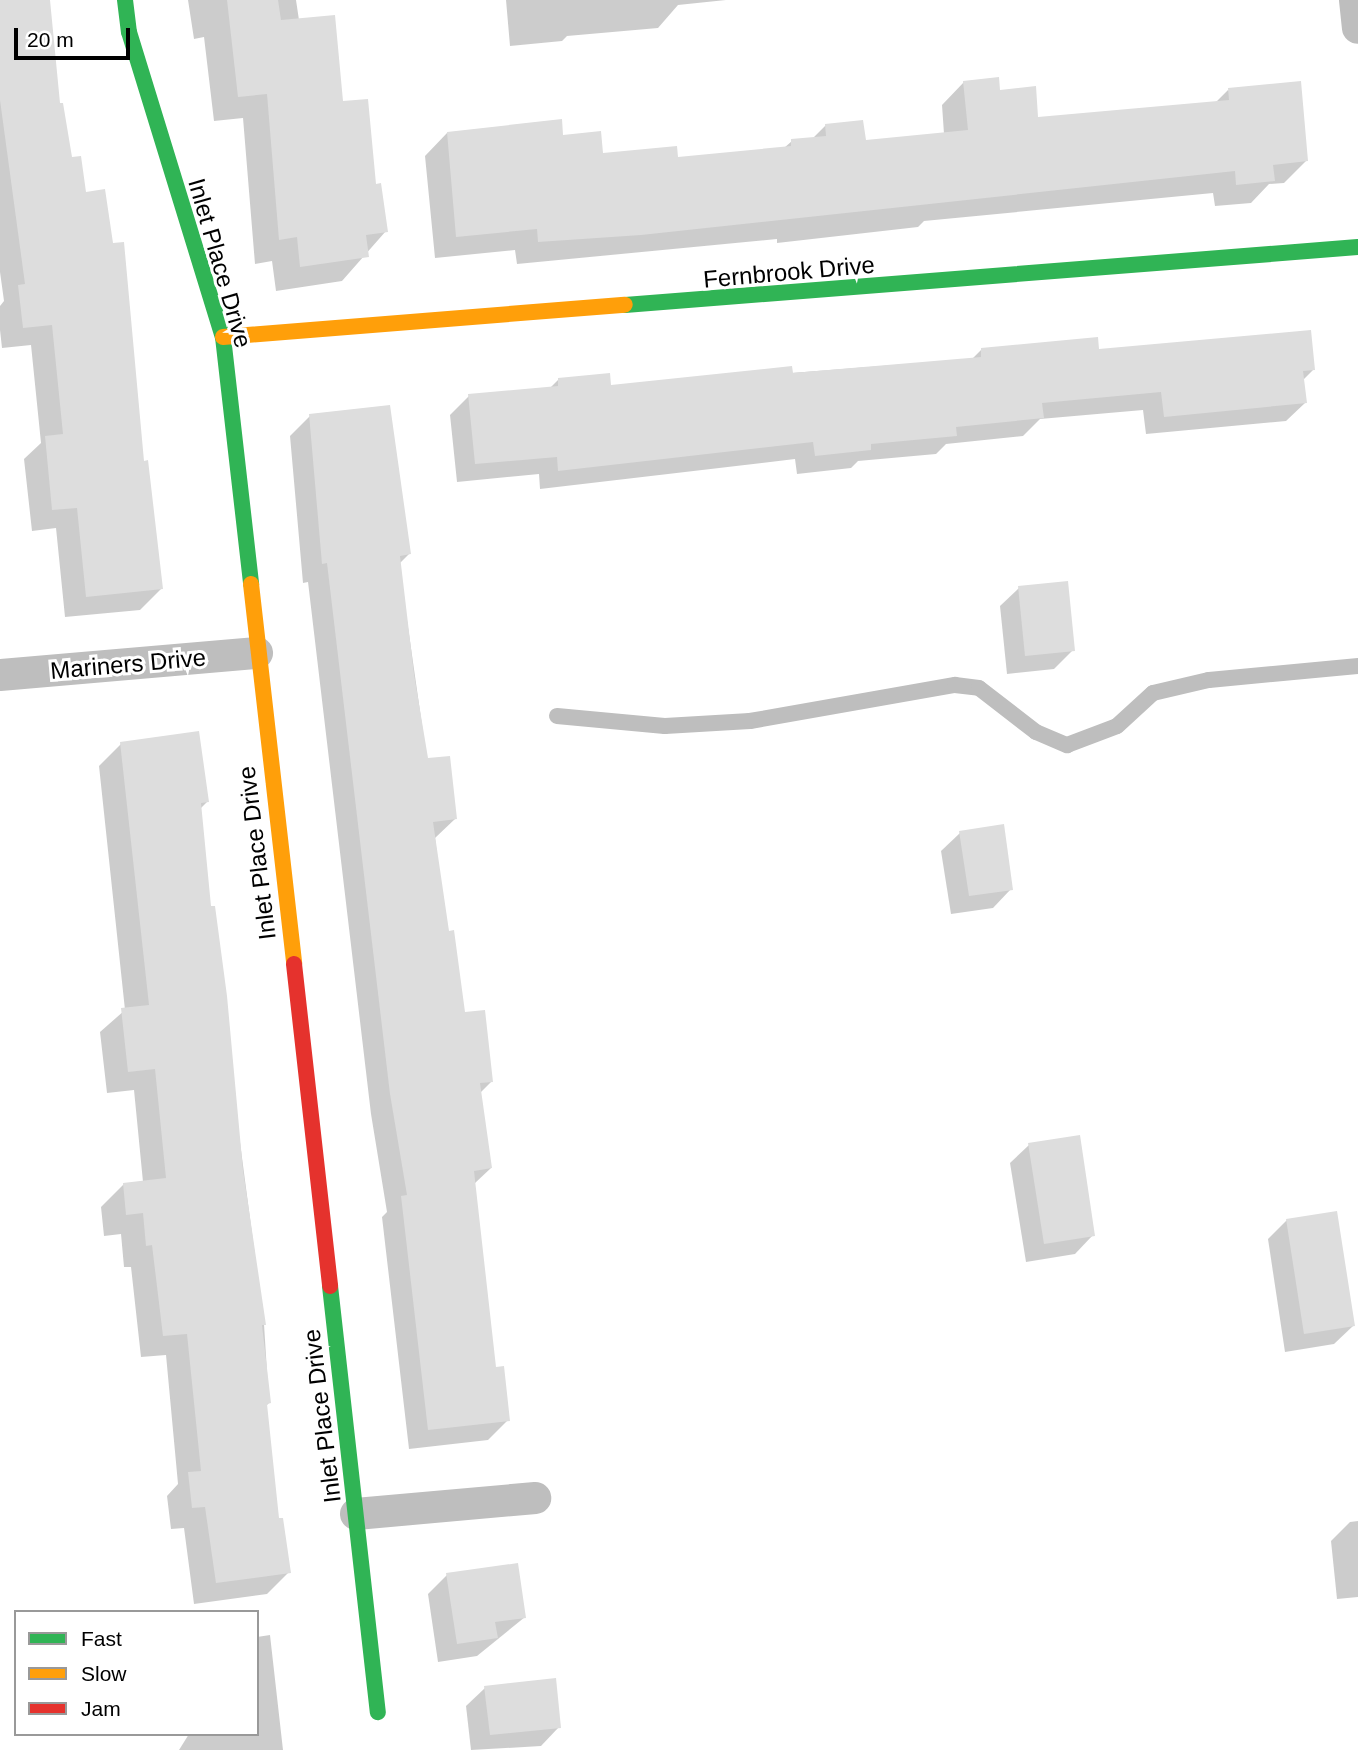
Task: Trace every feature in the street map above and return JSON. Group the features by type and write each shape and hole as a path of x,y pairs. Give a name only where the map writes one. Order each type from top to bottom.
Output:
{"street":[{"name":"Inlet Place Drive","path":"125,0 129,32 223,337 378,1712"},
{"path":"1355,0 1358,28"},
{"name":"Fernbrook Drive","path":"223,337 1358,247"},
{"name":"Mariners Drive","path":"0,675 257,653"},
{"path":"356,1514 536,1498"}],"lane":[{"path":"557,716 665,726 750,721 955,685 979,688 1036,732 1067,745 1117,726 1153,693 1209,680 1358,666"}],"building":[{"path":"0,0 50,0 60,103 63,103 72,157 81,156 86,192 105,189 113,243 124,242 144,461 148,460 163,589 86,597 77,508 52,510 45,436 63,434 52,325 23,328 18,285 25,284 0,100"},
{"path":"227,0 278,0 281,20 335,15 343,101 368,99 376,184 381,183 388,232 366,235 369,257 300,267 297,237 279,240 267,94 238,97"},
{"path":"999,77 1000,90 1036,86 1038,117 1229,100 1228,88 1301,81 1308,161 1273,165 1275,181 1236,185 1235,171 641,235 538,242 537,229 456,237 447,132 562,119 563,135 601,131 603,153 677,146 678,157 791,146 791,139 826,136 825,124 863,120 866,140 968,130 963,81"},
{"path":"1311,330 1315,370 1303,371 1307,403 1164,417 1161,392 1042,403 1044,418 956,427 957,436 871,444 871,450 815,456 813,442 558,471 557,457 475,464 468,394 558,386 558,378 610,373 611,385 792,366 793,373 981,357 981,348 1098,337 1099,349"},
{"path":"390,405 411,554 400,556 414,674 428,758 450,756 457,819 433,822 449,931 454,930 465,1012 485,1010 493,1082 480,1083 492,1168 474,1171 496,1367 504,1366 510,1421 428,1430 401,1196 407,1195 390,1094 327,563 322,564 309,414"},
{"path":"1068,581 1075,651 1025,656 1018,586"},
{"path":"199,731 209,802 201,803 211,906 215,906 227,996 243,1170 266,1325 262,1325 271,1403 267,1404 279,1518 283,1518 291,1573 216,1583 205,1507 192,1508 188,1472 201,1471 187,1334 163,1336 152,1245 146,1246 143,1213 126,1215 123,1183 166,1178 155,1069 128,1072 121,1008 149,1005 120,742"},
{"path":"1004,824 1013,890 969,896 959,831"},
{"path":"1080,1135 1095,1236 1044,1244 1028,1143"},
{"path":"1337,1211 1355,1326 1304,1334 1286,1219"},
{"path":"518,1563 526,1618 495,1622 498,1638 457,1644 446,1573"},
{"path":"556,1678 561,1728 490,1735 484,1686"}],"traffic: fast":[{"path":"125,0 129,32 223,337 251,584"},
{"path":"625,305 1358,247"},
{"path":"330,1286 378,1712"}],"traffic: slow":[{"path":"223,337 625,305"},
{"path":"251,584 294,964"}],"traffic: jam":[{"path":"294,964 330,1286"}]}
